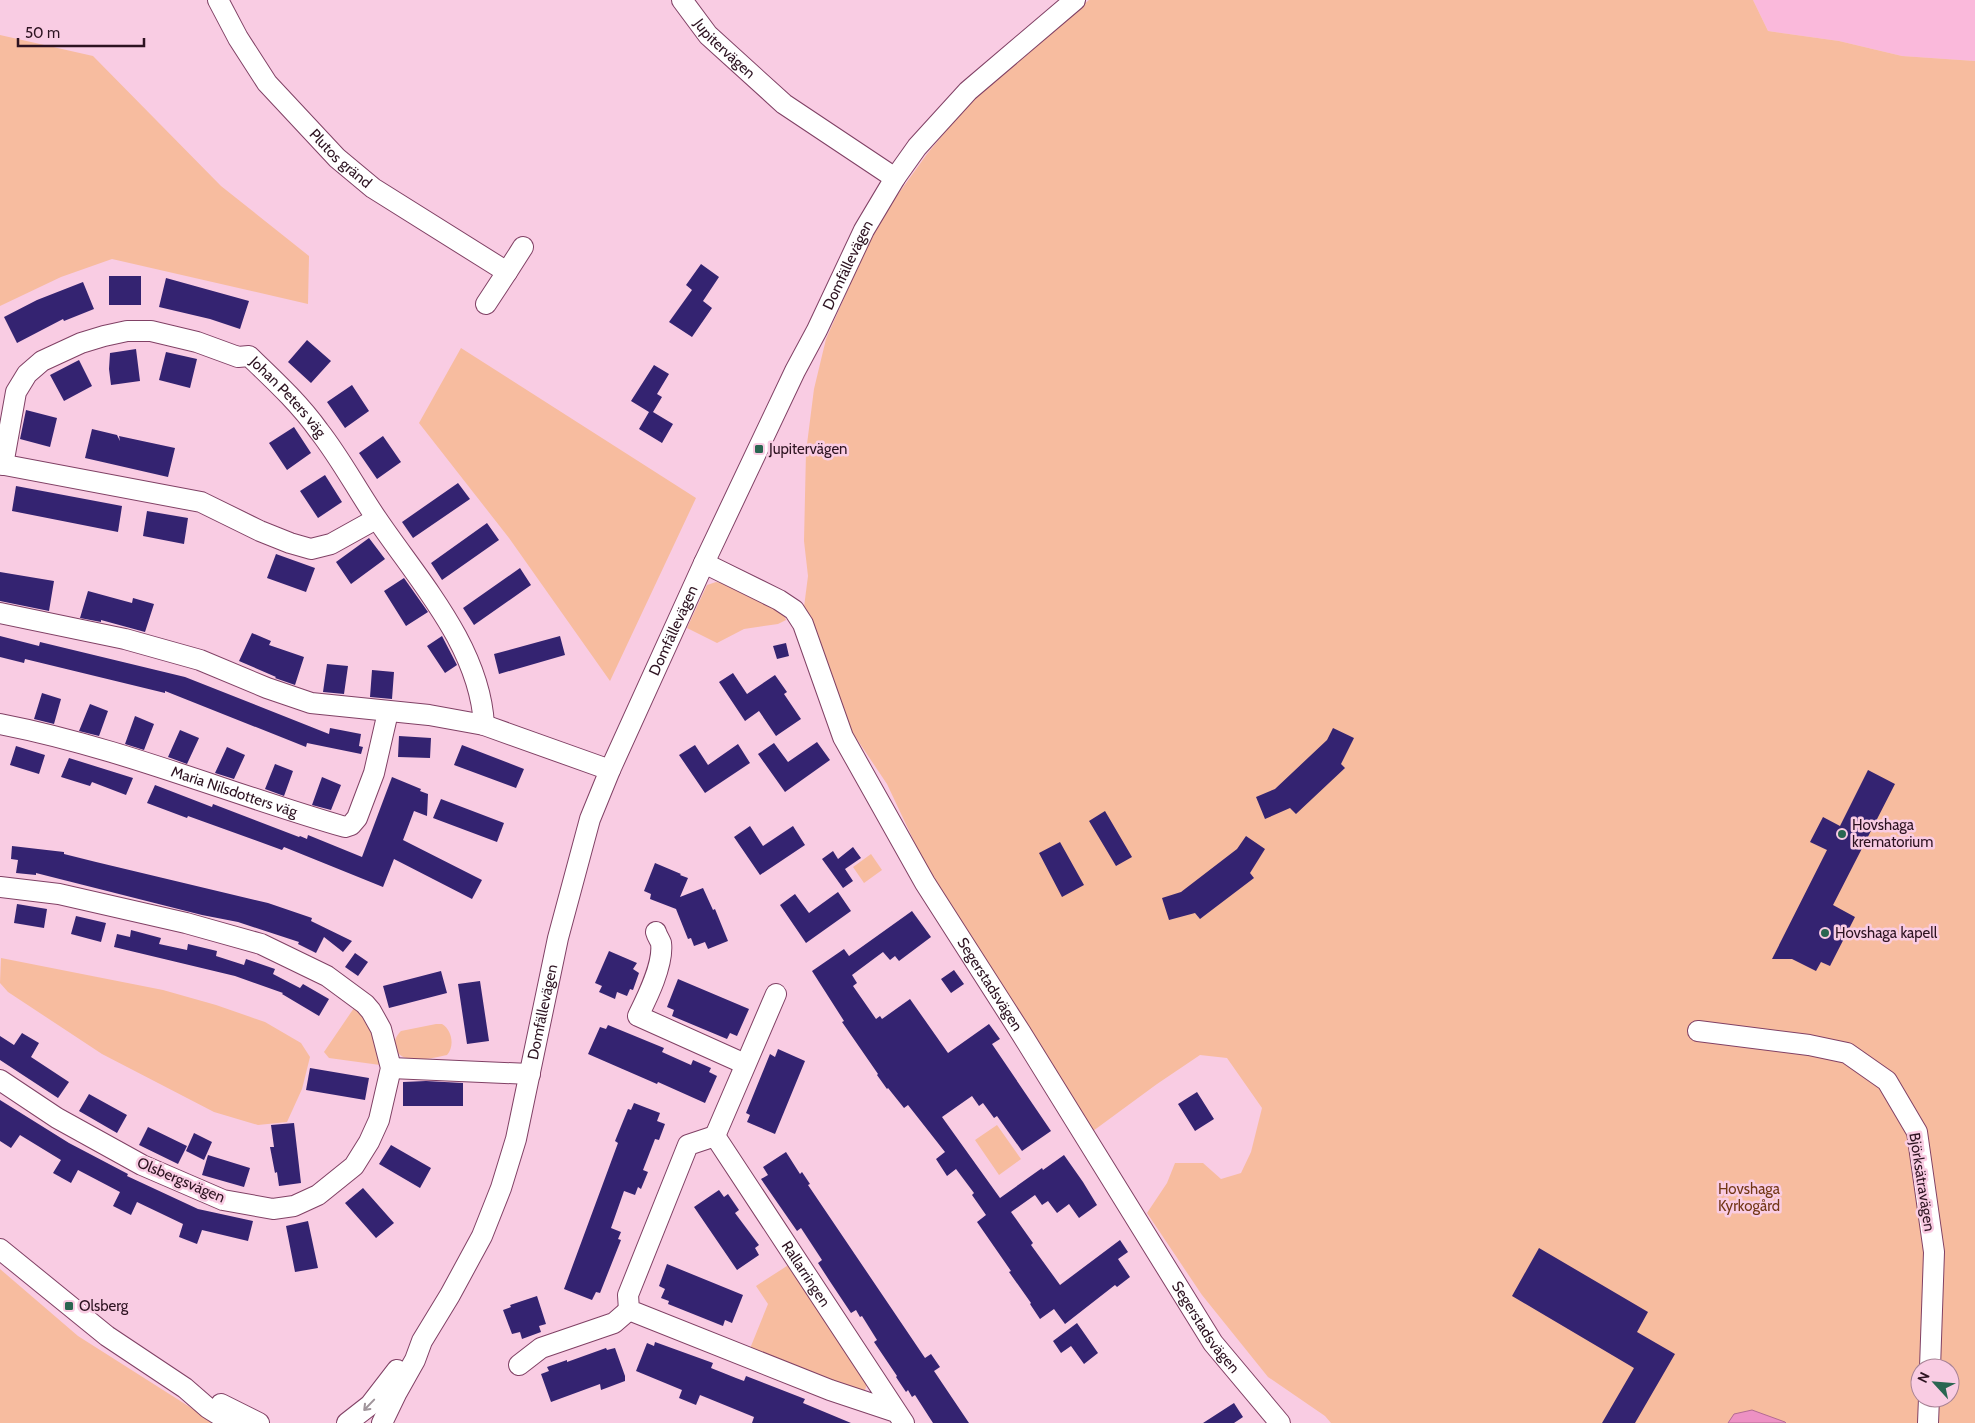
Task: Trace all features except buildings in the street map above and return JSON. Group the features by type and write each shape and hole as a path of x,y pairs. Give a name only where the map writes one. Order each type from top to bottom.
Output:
{"street":[{"name":"Plutos gränd","path":"218,0 238,38 267,83 337,158 373,188 507,272"},
{"name":"Jupitervägen","path":"682,0 708,35 784,104 895,178"},
{"name":"Domfällevägen","path":"382,1423 415,1360 422,1340 450,1295 482,1236 501,1188 516,1139 558,938 590,819 610,770 704,563 864,230 895,178 917,147 968,91 1075,0"},
{"path":"486,304 523,247"},
{"name":"Johan Peters väg","path":"2,464 16,392 27,374 42,361 104,336 127,331 151,331 197,342 238,357 249,356 302,409 320,432 349,472 376,519 442,612 478,682 483,706 484,724"},
{"path":"2,464 201,502 260,531 311,549 331,544 376,519"},
{"name":"Segerstadsvägen","path":"704,563 779,600 794,610 803,624 843,737 925,883 1026,1041 1213,1343 1280,1423"},
{"path":"0,613 125,639 200,660 267,688 311,703 429,715 484,724 610,770"},
{"name":"Maria Nilsdotters väg","path":"0,724 40,732 131,757 286,810 345,827 351,825 358,818 374,773 388,712"},
{"name":"Olsbergsvägen","path":"0,887 59,894 186,923 262,944 327,976 365,1004 381,1029 391,1068 379,1120 369,1142 354,1166 318,1195 294,1206 273,1209 223,1200 142,1165 57,1118 0,1080"},
{"path":"656,932 661,944 659,963 638,1016 745,1064"},
{"path":"519,1365 541,1348 614,1322 629,1310 628,1295 688,1145 715,1136 776,994"},
{"name":"Björksätravägen","path":"1698,1031 1809,1045 1847,1054 1887,1081 1917,1132 1934,1252 1930,1358"},
{"path":"391,1068 530,1074"},
{"name":"Rallarringen","path":"715,1136 900,1418"},
{"path":"0,1249 107,1336 185,1388 208,1408 232,1423"},
{"name":"Rallarringen","path":"629,1310 900,1418"},
{"name":"Domfällevägen","path":"347,1423 370,1405 386,1386 407,1355 422,1340"},
{"path":"185,1388 212,1398 259,1423"},
{"path":"1928,1423 1929,1408"}],"shaded area":[{"path":"1753,0 1975,0 1975,61 1902,56 1839,41 1768,31"},
{"path":"1752,1410 1786,1423 1728,1423 1734,1414"}],"green space":[{"name":"Hovshaga Kyrkogård","path":"1089,0 1753,0 1768,31 1839,41 1902,56 1975,61 1975,1423 1331,1423 1325,1416 1268,1377 1202,1295 1147,1213 1167,1183 1175,1163 1203,1163 1221,1179 1241,1173 1251,1152 1262,1108 1227,1058 1200,1055 1093,1131 927,869 887,784 848,726 826,665 818,634 804,607 808,576 804,541 806,452 814,389 826,339 868,244 896,197 927,154 961,113 999,76"},
{"path":"0,35 93,56 221,186 309,256 308,304 112,259 61,277 0,306"},
{"path":"461,348 696,498 610,681 509,538 419,423"},
{"path":"716,582 727,584 784,614 786,620 778,624 744,629 717,643 687,628 707,585"},
{"path":"871,854 882,870 864,883 853,867"},
{"path":"1,958 163,990 216,1005 265,1022 301,1043 310,1057 302,1089 287,1122 258,1125 214,1112 102,1054 8,992 0,983"},
{"path":"356,1005 370,1021 380,1065 329,1058 324,1052"},
{"path":"442,1024 450,1034 452,1043 447,1055 425,1059 409,1059 397,1052 395,1041 401,1031"},
{"path":"997,1125 1021,1159 999,1175 975,1140"},
{"path":"790,1264 867,1384 865,1390 859,1392 749,1351 768,1304 756,1286"},
{"path":"0,1269 78,1336 215,1423 0,1423"}],"place":[{"name":"Jupitervägen","path":"759,449"},
{"name":"Hovshaga krematorium","path":"1842,834"},
{"name":"Hovshaga kapell","path":"1825,933"},
{"name":"Olsberg","path":"69,1306"}]}
